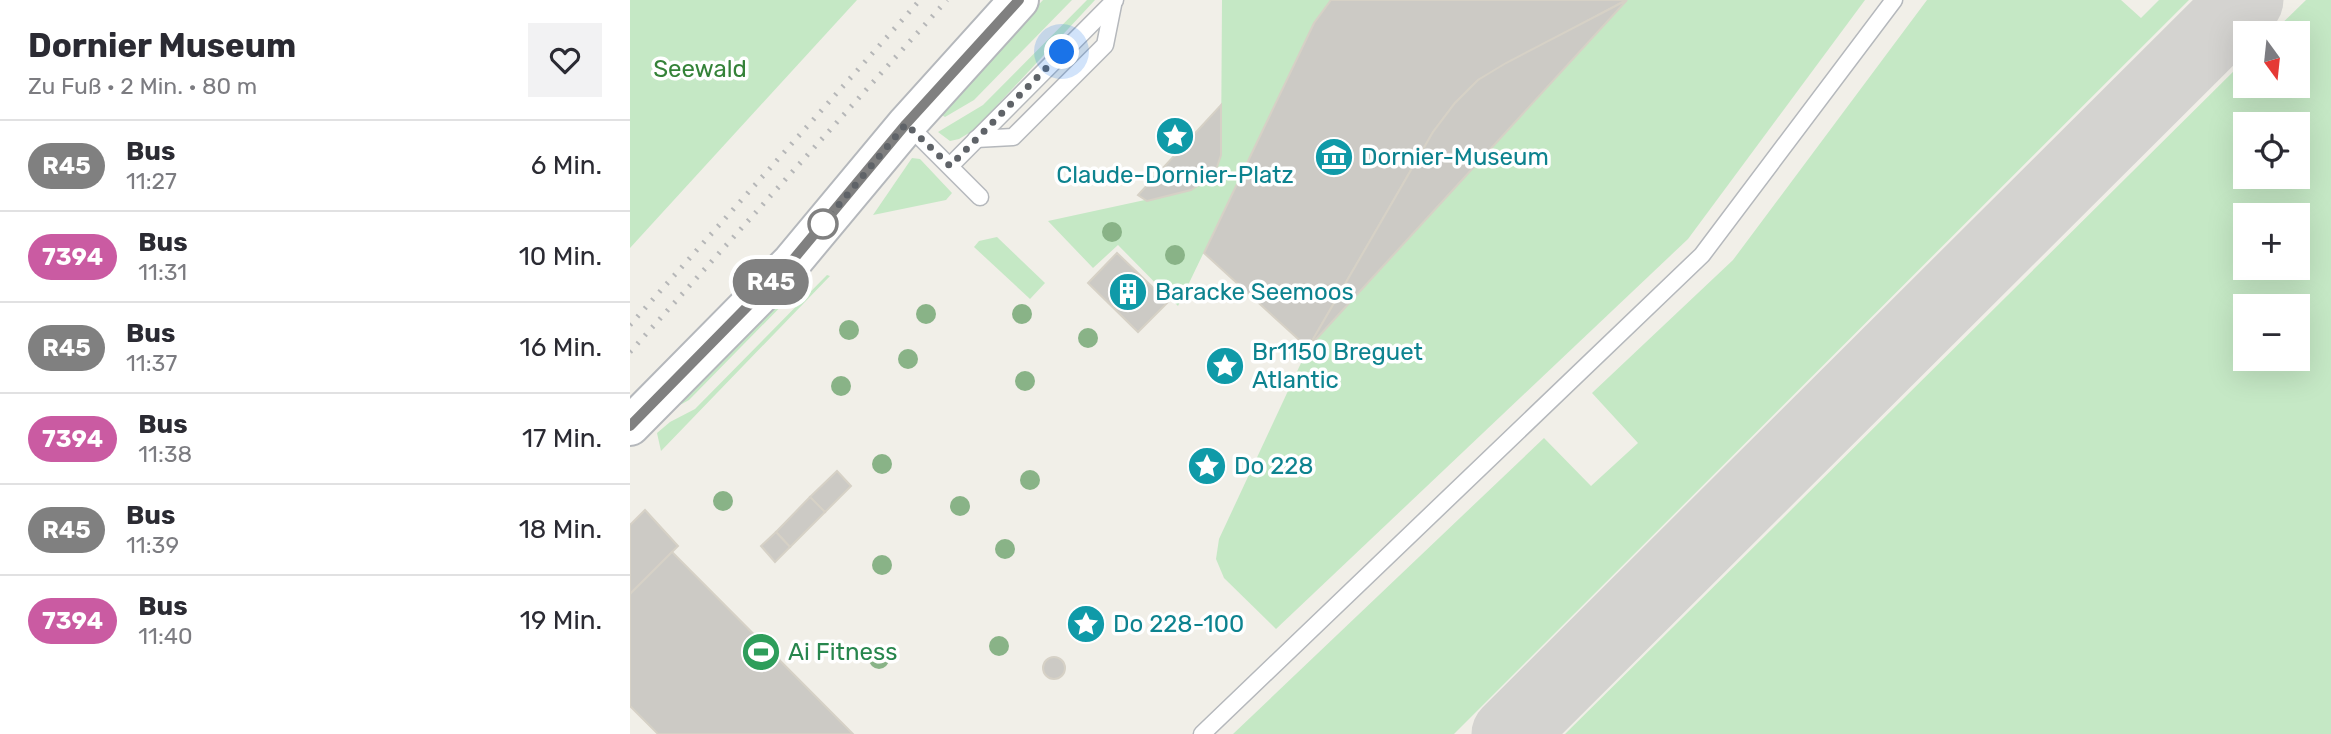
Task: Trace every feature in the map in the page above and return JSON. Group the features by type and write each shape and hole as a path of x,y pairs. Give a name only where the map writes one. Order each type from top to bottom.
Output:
{"street":[{"path":"630,426 914,132 1019,0"}],"lane":[{"path":"950,166 1114,0"},
{"path":"976,139 1013,137 1105,45 1114,0"},
{"path":"1202,734 1702,255 1894,0"},
{"path":"914,132 980,197"}],"green space":[{"name":"Seewald","path":"630,0 857,0 630,248"},
{"path":"1043,0 1072,0 974,100 945,117 937,112"},
{"path":"1087,0 1095,0 974,130 950,141 938,132 983,105"},
{"path":"1222,0 1331,0 1314,23 1178,306 1118,245 1093,268 1048,221 1191,190 1205,181 1217,167 1221,155"},
{"path":"1627,0 1865,0 1688,239 1276,629 1224,578 1216,559 1219,539 1308,348"},
{"path":"1927,0 2121,0 2141,18 2159,0 2189,0 1454,734 1233,734 1544,438 1591,486 1638,443 1592,393 1733,260"},
{"path":"2306,0 2331,0 2331,734 1565,734 2233,72 2233,98 2310,98 2310,21 2284,21"},
{"path":"912,158 920,159 952,193 946,200 873,215"},
{"path":"997,237 1045,283 1030,299 974,247 979,241"},
{"path":"827,275 830,276 661,451 657,433 670,422 695,409"},
{"path":"793,285 798,289 689,400 669,411"}],"building":[{"name":"Dornier-Museum","path":"1331,0 1626,0 1478,80 1455,103 1433,132 1308,348 1204,253 1314,23"},
{"path":"1627,0 1308,348 1433,132 1455,103 1478,80 1506,63"},
{"path":"1221,105 1221,155 1217,167 1205,181 1191,190 1147,201 1138,195"},
{"name":"Baracke Seemoos","path":"1117,253 1168,302 1138,332 1088,283"},
{"path":"837,471 851,486 825,512 810,497"},
{"path":"810,497 825,512 790,547 776,532"},
{"path":"645,510 678,546 630,594 630,525"},
{"path":"776,532 790,547 775,562 761,546"},
{"path":"672,552 853,734 658,734 630,706 630,594"},
{"path":"1054,657 1062,660 1065,668 1062,676 1054,679 1046,676 1043,668 1046,660"}],"taxiway":[{"path":"1509,734 2246,0"}],"railway":[{"path":"630,325 920,0"},
{"path":"630,352 947,0"}],"bus line":[{"name":"R45","path":"630,426 792,261 906,124 1019,0"}],"place":[{"name":"Claude-Dornier-Platz","path":"1175,136"},
{"name":"Dornier-Museum","path":"1334,157"},
{"name":"Baracke Seemoos","path":"1128,292"},
{"name":"Br1150 Breguet Atlantic","path":"1225,366"},
{"name":"Do 228","path":"1207,466"},
{"name":"Do 228-100","path":"1086,624"},
{"name":"Ai Fitness","path":"761,652"}],"route":[{"path":"823,224 906,124 950,166 1062,52"}]}
